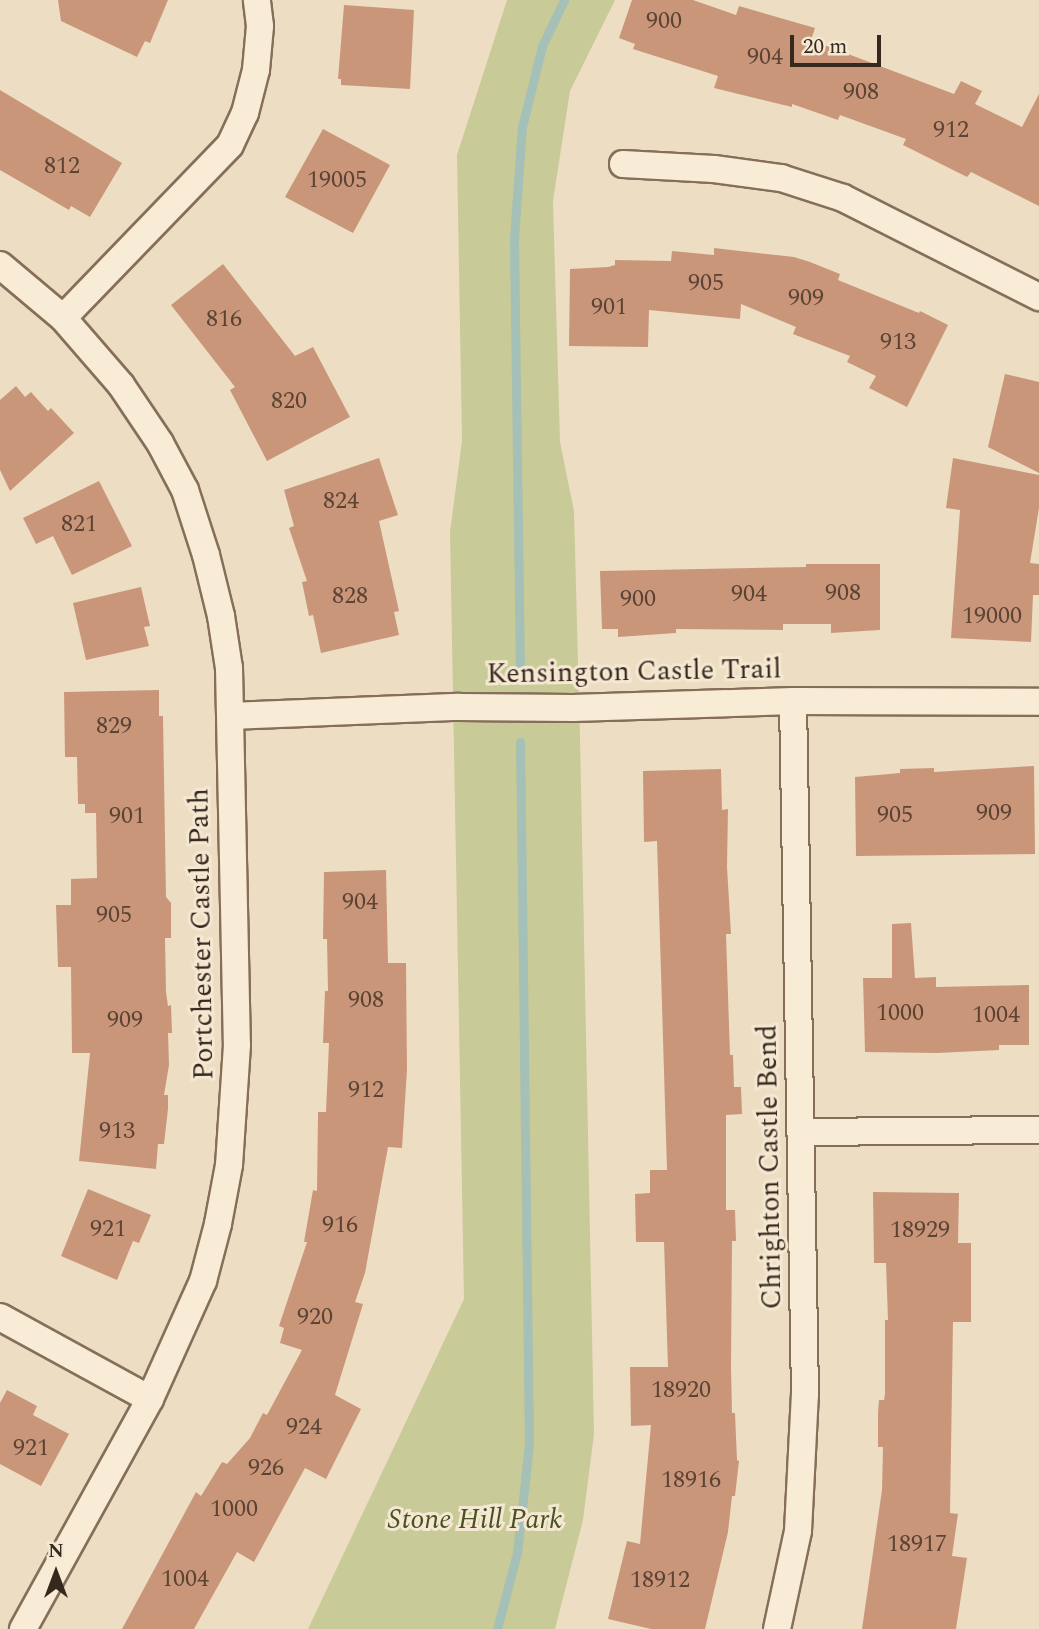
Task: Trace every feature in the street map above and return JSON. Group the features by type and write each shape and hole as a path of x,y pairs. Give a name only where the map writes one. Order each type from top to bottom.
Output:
{"street":[{"path":"63,318 230,145 245,113 256,70 260,26 257,0"},
{"path":"622,164 715,169 782,178 831,194 1039,297"},
{"name":"Portchester Castle Path","path":"0,265 63,318 121,385 160,443 185,490 221,616 229,668 237,1045 229,1165 218,1224 203,1280 150,1399 23,1629"},
{"name":"Kensington Castle Trail","path":"230,716 459,707 573,708 793,701 1039,702"},
{"name":"Chrighton Castle Bend","path":"777,1629 798,1531 805,1395 793,701"},
{"path":"801,1132 1039,1130"},
{"path":"0,1317 150,1399"}],"green space":[{"name":"Stone Hill Park","path":"507,0 615,0 570,91 553,201 560,442 574,511 594,1434 583,1520 555,1629 308,1629 464,1299 450,532 462,441 457,155"}],"building":[{"path":"58,0 168,0 150,43 145,41 137,57 61,21"},
{"path":"632,0 693,0 736,15 739,6 815,28 811,40 954,94 961,81 982,91 975,104 1022,127 1039,94 1039,206 971,172 967,177 903,145 906,139 840,115 838,120 792,104 792,107 714,88 718,76 633,49 635,44 619,38"},
{"path":"344,5 414,10 410,89 341,85 341,79 338,79"},
{"path":"0,90 122,163 90,217 71,206 69,210 0,170"},
{"path":"323,129 390,165 353,233 285,197"},
{"path":"714,248 794,257 810,262 840,274 838,280 919,313 920,311 948,325 907,407 869,388 876,376 847,362 850,356 793,334 796,327 741,304 740,319 649,310 648,347 569,346 570,269 608,267 615,265 615,260 671,261 672,251 714,255"},
{"path":"223,264 295,356 313,347 350,417 267,461 230,390 235,387 171,305"},
{"path":"1005,374 1039,382 1039,473 988,447"},
{"path":"16,386 25,397 31,392 48,411 51,408 74,433 10,491 0,470 0,400"},
{"path":"379,458 398,515 379,521 399,611 394,612 399,635 321,653 302,582 307,581 289,528 294,526 284,490"},
{"path":"953,458 1039,475 1039,508 1030,563 1039,564 1039,595 1033,595 1031,642 951,638 960,510 946,508"},
{"path":"99,481 132,546 72,575 53,536 36,544 23,518"},
{"path":"806,564 880,564 880,630 831,633 831,624 783,624 783,630 676,629 676,633 618,637 618,629 602,629 600,571 806,567"},
{"path":"141,587 150,626 144,627 149,646 86,660 73,603"},
{"path":"159,690 159,716 163,716 166,897 171,903 171,938 165,938 166,992 168,1006 171,1005 172,1033 168,1033 169,1065 164,1095 168,1095 168,1109 164,1144 158,1144 156,1169 79,1161 90,1053 72,1053 71,967 58,967 56,905 71,905 71,879 97,878 96,813 85,813 85,804 78,804 77,757 65,757 64,692"},
{"path":"1034,766 1035,854 856,856 855,777 900,773 900,769 934,768 934,772"},
{"path":"721,769 722,810 728,809 727,867 731,934 726,934 730,1055 733,1055 734,1087 741,1087 742,1114 726,1115 726,1210 735,1210 736,1241 732,1241 731,1368 732,1413 735,1413 739,1461 728,1532 705,1629 651,1629 608,1619 627,1541 640,1544 651,1425 631,1426 630,1367 668,1367 664,1242 636,1242 635,1194 650,1193 650,1170 667,1170 657,841 644,842 643,771"},
{"path":"386,870 388,963 406,963 407,1070 402,1148 388,1147 365,1273 355,1302 363,1304 335,1395 361,1409 326,1479 305,1468 254,1562 237,1552 194,1629 122,1629 196,1492 201,1496 222,1462 227,1464 250,1438 263,1413 267,1415 302,1350 280,1343 284,1328 279,1326 307,1242 304,1242 313,1190 317,1191 318,1112 326,1112 329,1043 323,1043 325,991 328,991 327,939 323,939 324,872"},
{"path":"911,923 915,978 936,977 936,987 1029,985 1029,1045 999,1045 999,1050 937,1053 865,1052 863,978 892,978 892,924"},
{"path":"88,1189 151,1215 139,1243 133,1241 117,1280 61,1256"},
{"path":"873,1192 959,1193 958,1243 971,1243 971,1322 953,1322 950,1513 958,1514 952,1556 967,1558 956,1629 862,1629 882,1490 883,1447 878,1447 878,1413 879,1400 884,1400 885,1394 885,1320 888,1320 886,1263 874,1263"},
{"path":"7,1390 37,1406 33,1415 69,1434 41,1486 0,1464 0,1403"}],"waterway":[{"path":"520,673 514,238 522,127 542,46 564,0"},
{"path":"497,1629 517,1553 529,1444 520,742"}]}
